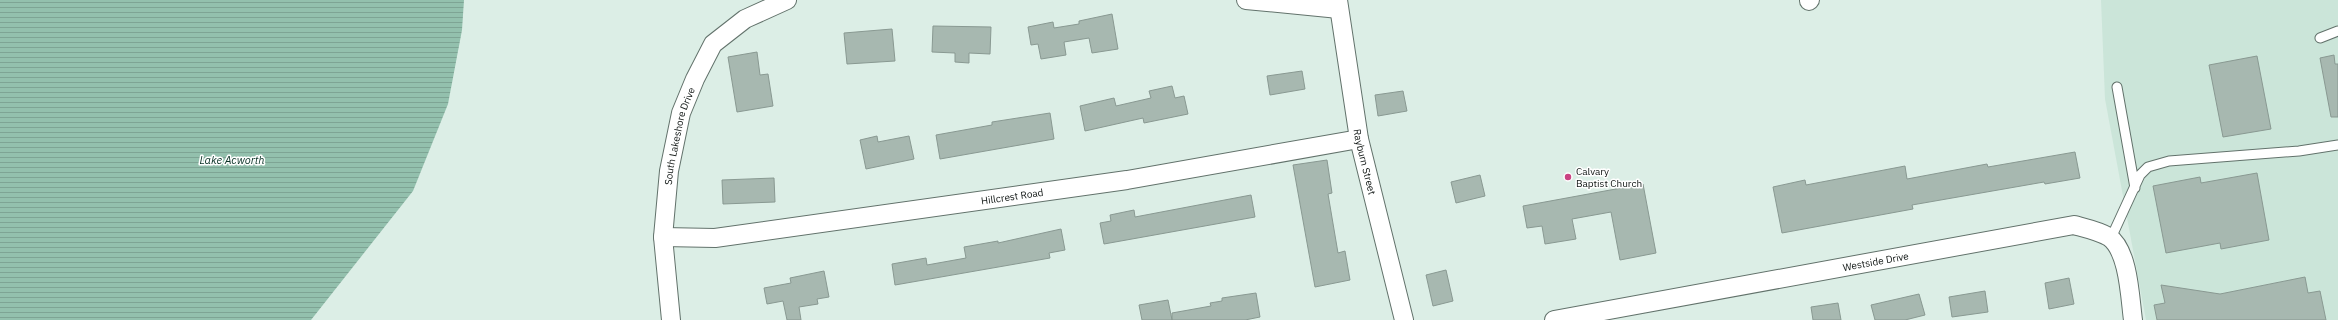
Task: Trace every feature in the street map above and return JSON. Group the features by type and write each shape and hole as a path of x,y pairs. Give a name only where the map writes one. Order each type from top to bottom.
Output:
{"street":[{"name":"South Lakeshore Drive","path":"671,320 663,237 669,170 681,113 695,79 713,44 745,20 787,0"},
{"path":"1246,0 1338,5"},
{"name":"Rayburn Street","path":"1338,5 1358,139 1404,320"},
{"name":"Hillcrest Road","path":"663,237 715,238 1127,180 1358,139"},
{"name":"Westside Drive","path":"1554,320 2074,225 2111,238"},
{"path":"2111,238 2120,252 2130,280 2133,320"}],"lane":[{"path":"2320,38 2338,31"},
{"path":"2117,87 2134,188"},
{"path":"2111,238 2140,175 2148,168 2169,162 2299,151 2338,145"}],"shaded area":[{"path":"2101,0 2338,0 2338,320 2146,320 2105,99"}],"water":[{"name":"Lake Acworth","path":"0,0 464,0 462,30 448,104 413,191 311,320 0,320"}],"building":[{"path":"1112,14 1118,49 1092,53 1089,38 1064,42 1066,55 1041,59 1038,44 1031,45 1028,27 1053,22 1054,28 1079,24 1079,21"},
{"path":"933,26 991,27 990,54 969,53 969,63 955,62 955,53 932,52"},
{"path":"892,29 895,61 847,64 844,33"},
{"path":"757,52 760,75 768,74 773,106 737,112 728,57"},
{"path":"2334,55 2335,64 2338,64 2338,117 2331,117 2320,58"},
{"path":"2257,56 2271,129 2223,137 2209,65"},
{"path":"1302,71 1305,89 1270,95 1267,76"},
{"path":"1172,86 1175,98 1184,96 1188,114 1144,123 1143,118 1085,131 1080,106 1114,98 1116,106 1151,98 1149,91"},
{"path":"1403,91 1407,111 1378,116 1375,95"},
{"path":"1050,113 1054,139 940,159 936,135 992,125 992,122"},
{"path":"877,136 878,142 909,136 914,159 866,169 860,140"},
{"path":"2075,152 2080,178 2045,184 2044,182 1912,205 1913,209 1782,233 1773,187 1805,180 1806,185 1905,166 1907,179 1987,164 1988,167"},
{"path":"1327,160 1332,193 1328,194 1338,253 1345,251 1350,280 1315,287 1293,165"},
{"path":"2257,173 2269,240 2221,249 2220,243 2166,253 2153,186 2200,177 2201,183"},
{"path":"1480,175 1485,196 1456,203 1451,182"},
{"path":"774,178 775,202 723,204 722,180"},
{"path":"1643,184 1656,253 1620,260 1611,212 1572,219 1576,239 1545,244 1542,226 1527,228 1523,206"},
{"path":"1251,195 1255,217 1104,244 1100,223 1111,221 1110,215 1134,210 1135,217"},
{"path":"1061,229 1065,250 1049,253 1050,258 895,285 892,264 926,258 927,265 966,258 964,247 998,241 998,243"},
{"path":"1446,270 1453,301 1433,306 1426,275"},
{"path":"824,271 829,297 817,299 818,304 799,307 801,320 787,320 783,301 767,304 764,288 791,283 790,278"},
{"path":"2305,277 2308,293 2320,291 2326,320 2157,320 2154,305 2165,303 2161,285 2220,294"},
{"path":"2069,278 2074,304 2049,309 2045,283"},
{"path":"1985,291 1988,312 1952,317 1949,297"},
{"path":"1256,293 1260,317 1245,320 1172,320 1172,313 1211,306 1210,303 1222,301 1222,298"},
{"path":"1919,294 1925,315 1905,320 1875,320 1871,305"},
{"path":"1168,300 1172,320 1142,320 1139,305"},
{"path":"1838,303 1841,320 1813,320 1811,307"}],"place":[{"name":"Calvary Baptist Church","path":"1568,177"}]}
